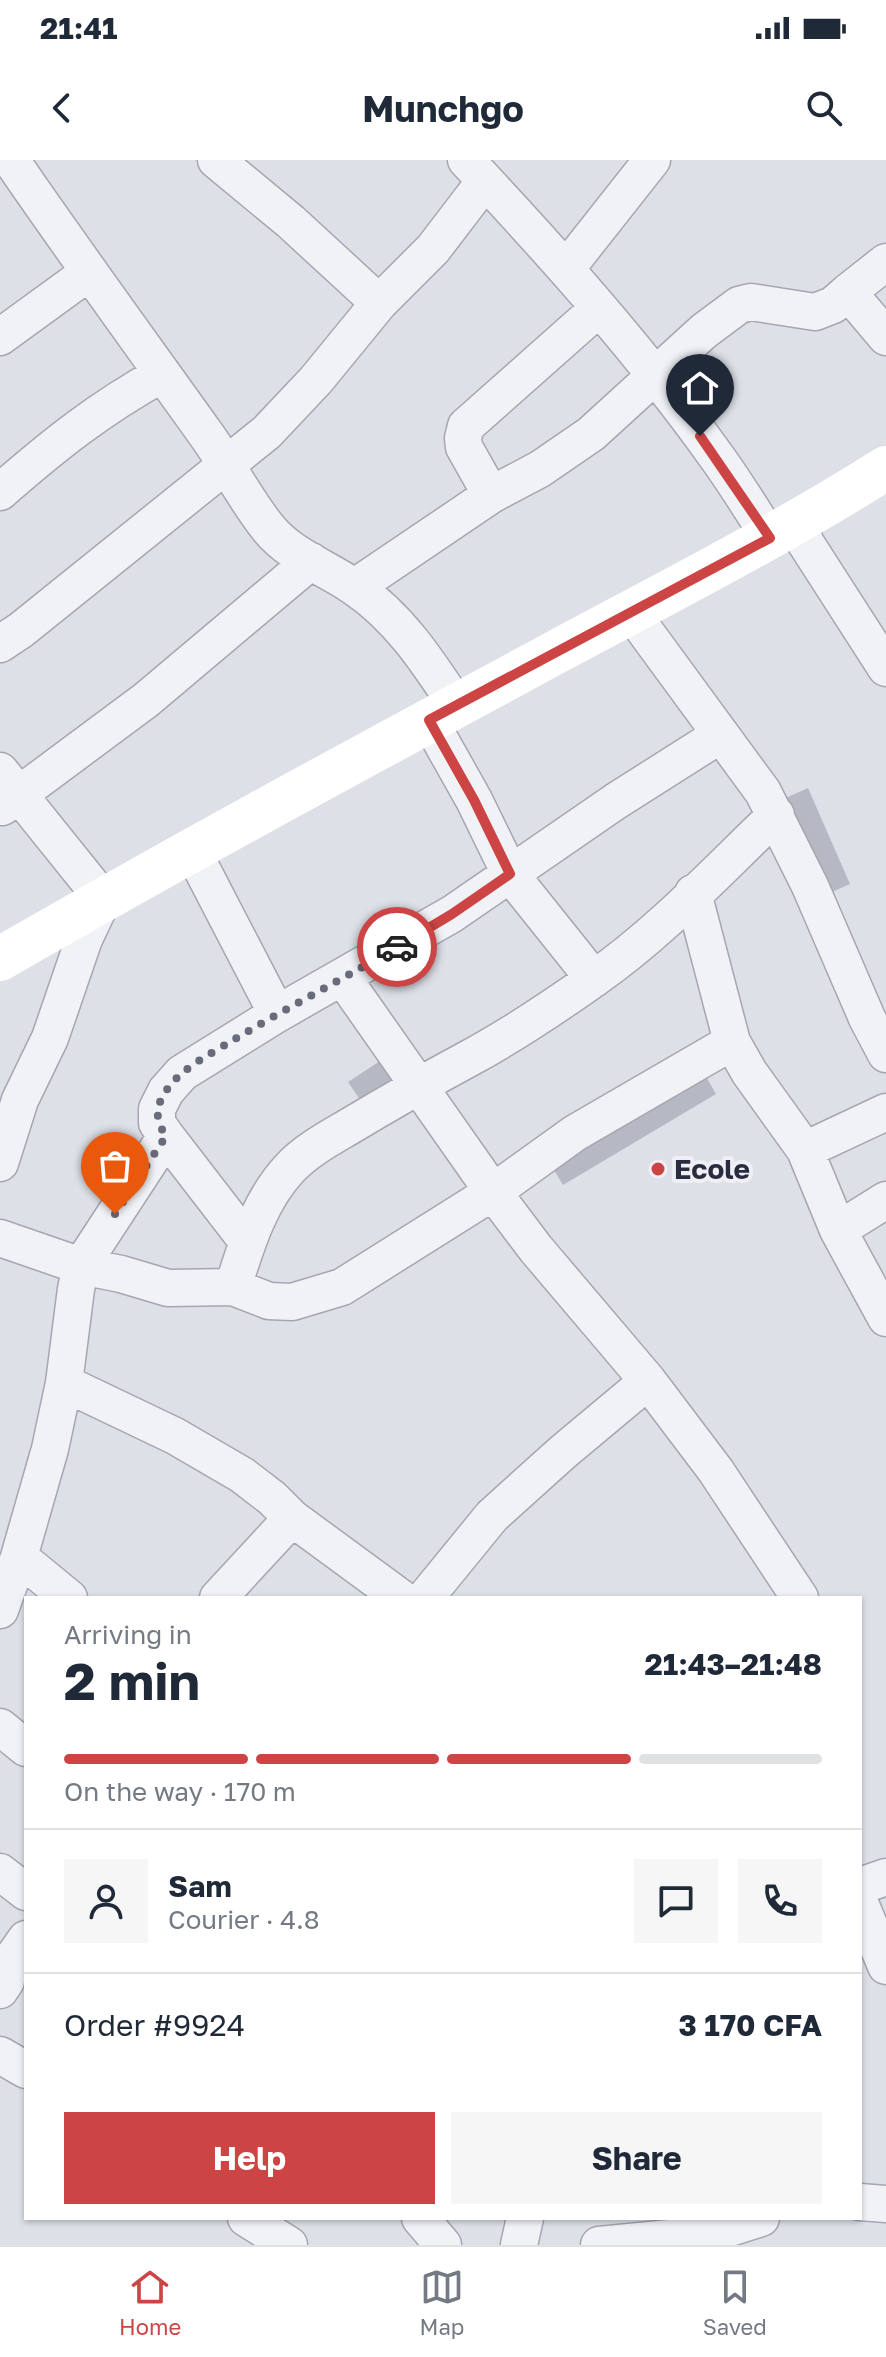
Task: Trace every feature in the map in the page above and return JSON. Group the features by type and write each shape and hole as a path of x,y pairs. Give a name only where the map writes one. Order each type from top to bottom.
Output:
{"street":[{"path":"11,160 88,273 228,465 269,529 290,548 355,587 380,607 417,645 474,800 510,874 594,979"},
{"path":"216,160 291,222 379,303"},
{"path":"566,269 652,160"},
{"path":"0,644 267,432 316,380 379,303 433,249 476,170 599,308 716,456 785,529 805,542 883,657"},
{"path":"355,587 491,495 540,469 591,434 704,331 739,305 751,302 815,312 833,305 886,262"},
{"path":"0,337 88,273"},
{"path":"848,292 886,337"},
{"path":"491,495 464,447 466,426 599,308"},
{"path":"0,492 60,439 111,402 162,374"},
{"path":"0,959 103,899 785,529 886,468"},
{"path":"103,899 7,791 146,700 311,561"},
{"path":"631,612 763,792 876,1014 886,1054"},
{"path":"247,1241 157,1123 157,1109 166,1091 182,1073 277,1014 452,914 616,801 720,735"},
{"path":"233,1287 247,1241 272,1190 292,1166 317,1146 418,1084 516,1030 594,979 638,944 776,815"},
{"path":"193,852 277,1014"},
{"path":"693,893 732,1042 749,1072 805,1150 838,1230 886,1318"},
{"path":"0,1163 20,1100 50,1038 84,939 103,899"},
{"path":"343,978 536,1249 648,1381 716,1471 799,1596"},
{"path":"0,1238 81,1266 168,1288 233,1287 269,1301 292,1302 342,1287 493,1192 575,1133 732,1042"},
{"path":"805,1150 886,1112"},
{"path":"0,1610 19,1557 50,1449 64,1383 81,1266 166,1136"},
{"path":"838,1230 886,1200"},
{"path":"427,1596 470,1539 492,1516 648,1381"},
{"path":"64,1383 116,1405 215,1459 262,1490 292,1518 398,1596"},
{"path":"220,1596 292,1518"},
{"path":"19,1557 67,1596"},
{"path":"0,1727 24,1746"},
{"path":"0,1872 24,1890"},
{"path":"862,1885 886,1877"},
{"path":"862,1908 886,1966"},
{"path":"0,1990 6,1981 7,1966 24,1942"},
{"path":"0,2055 24,2069"},
{"path":"862,2202 886,2204"},
{"path":"249,2220 289,2245"},
{"path":"422,2220 443,2245"},
{"path":"519,2245 525,2220"},
{"path":"599,2245 711,2234 755,2220"}],"building":[{"path":"808,788 850,884 823,896 781,800"},
{"path":"380,1061 399,1088 367,1110 348,1082"},
{"path":"701,1068 716,1094 563,1185 548,1160"}],"way so far":[{"path":"115,1214 166,1136 157,1123 157,1109 166,1091 182,1073 277,1014 397,947"}],"place":[{"name":"Ecole","path":"658,1169"}],"route":[{"path":"397,947 510,874 474,800 429,720 770,538 700,436"}]}
